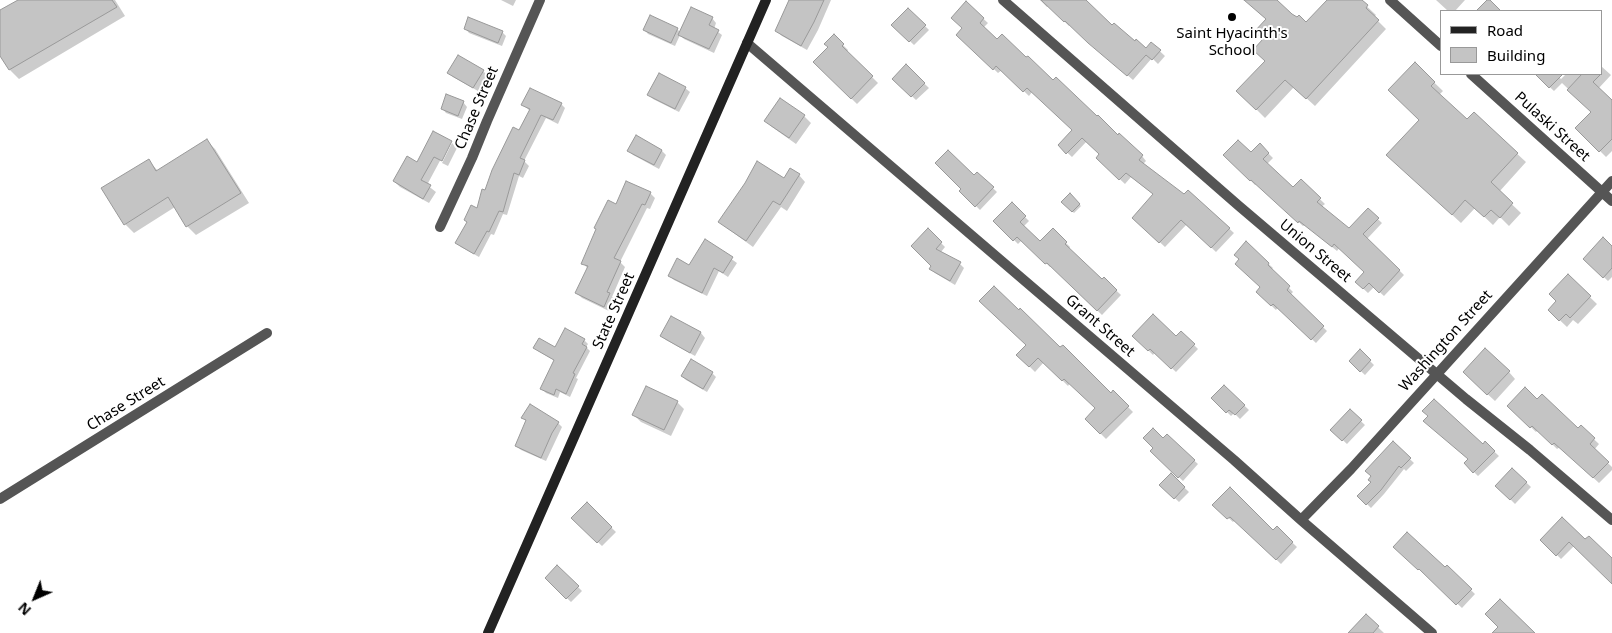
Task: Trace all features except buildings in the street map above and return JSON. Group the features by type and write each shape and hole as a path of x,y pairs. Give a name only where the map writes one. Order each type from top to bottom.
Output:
{"main road":[{"name":"State Street","path":"488,633 766,0"}],"street":[{"name":"Chase Street","path":"440,227 540,0"},
{"name":"Union Street","path":"1003,0 1192,166 1612,520"},
{"path":"1390,0 1440,45"},
{"name":"Grant Street","path":"747,43 1227,454 1432,633"},
{"name":"Pulaski Street","path":"1472,75 1612,201"},
{"name":"Washington Street","path":"1301,520 1351,469 1612,181"},
{"name":"Chase Street","path":"0,499 267,333"}],"place":[{"name":"Saint Hyacinth's School","path":"1232,17"}]}
